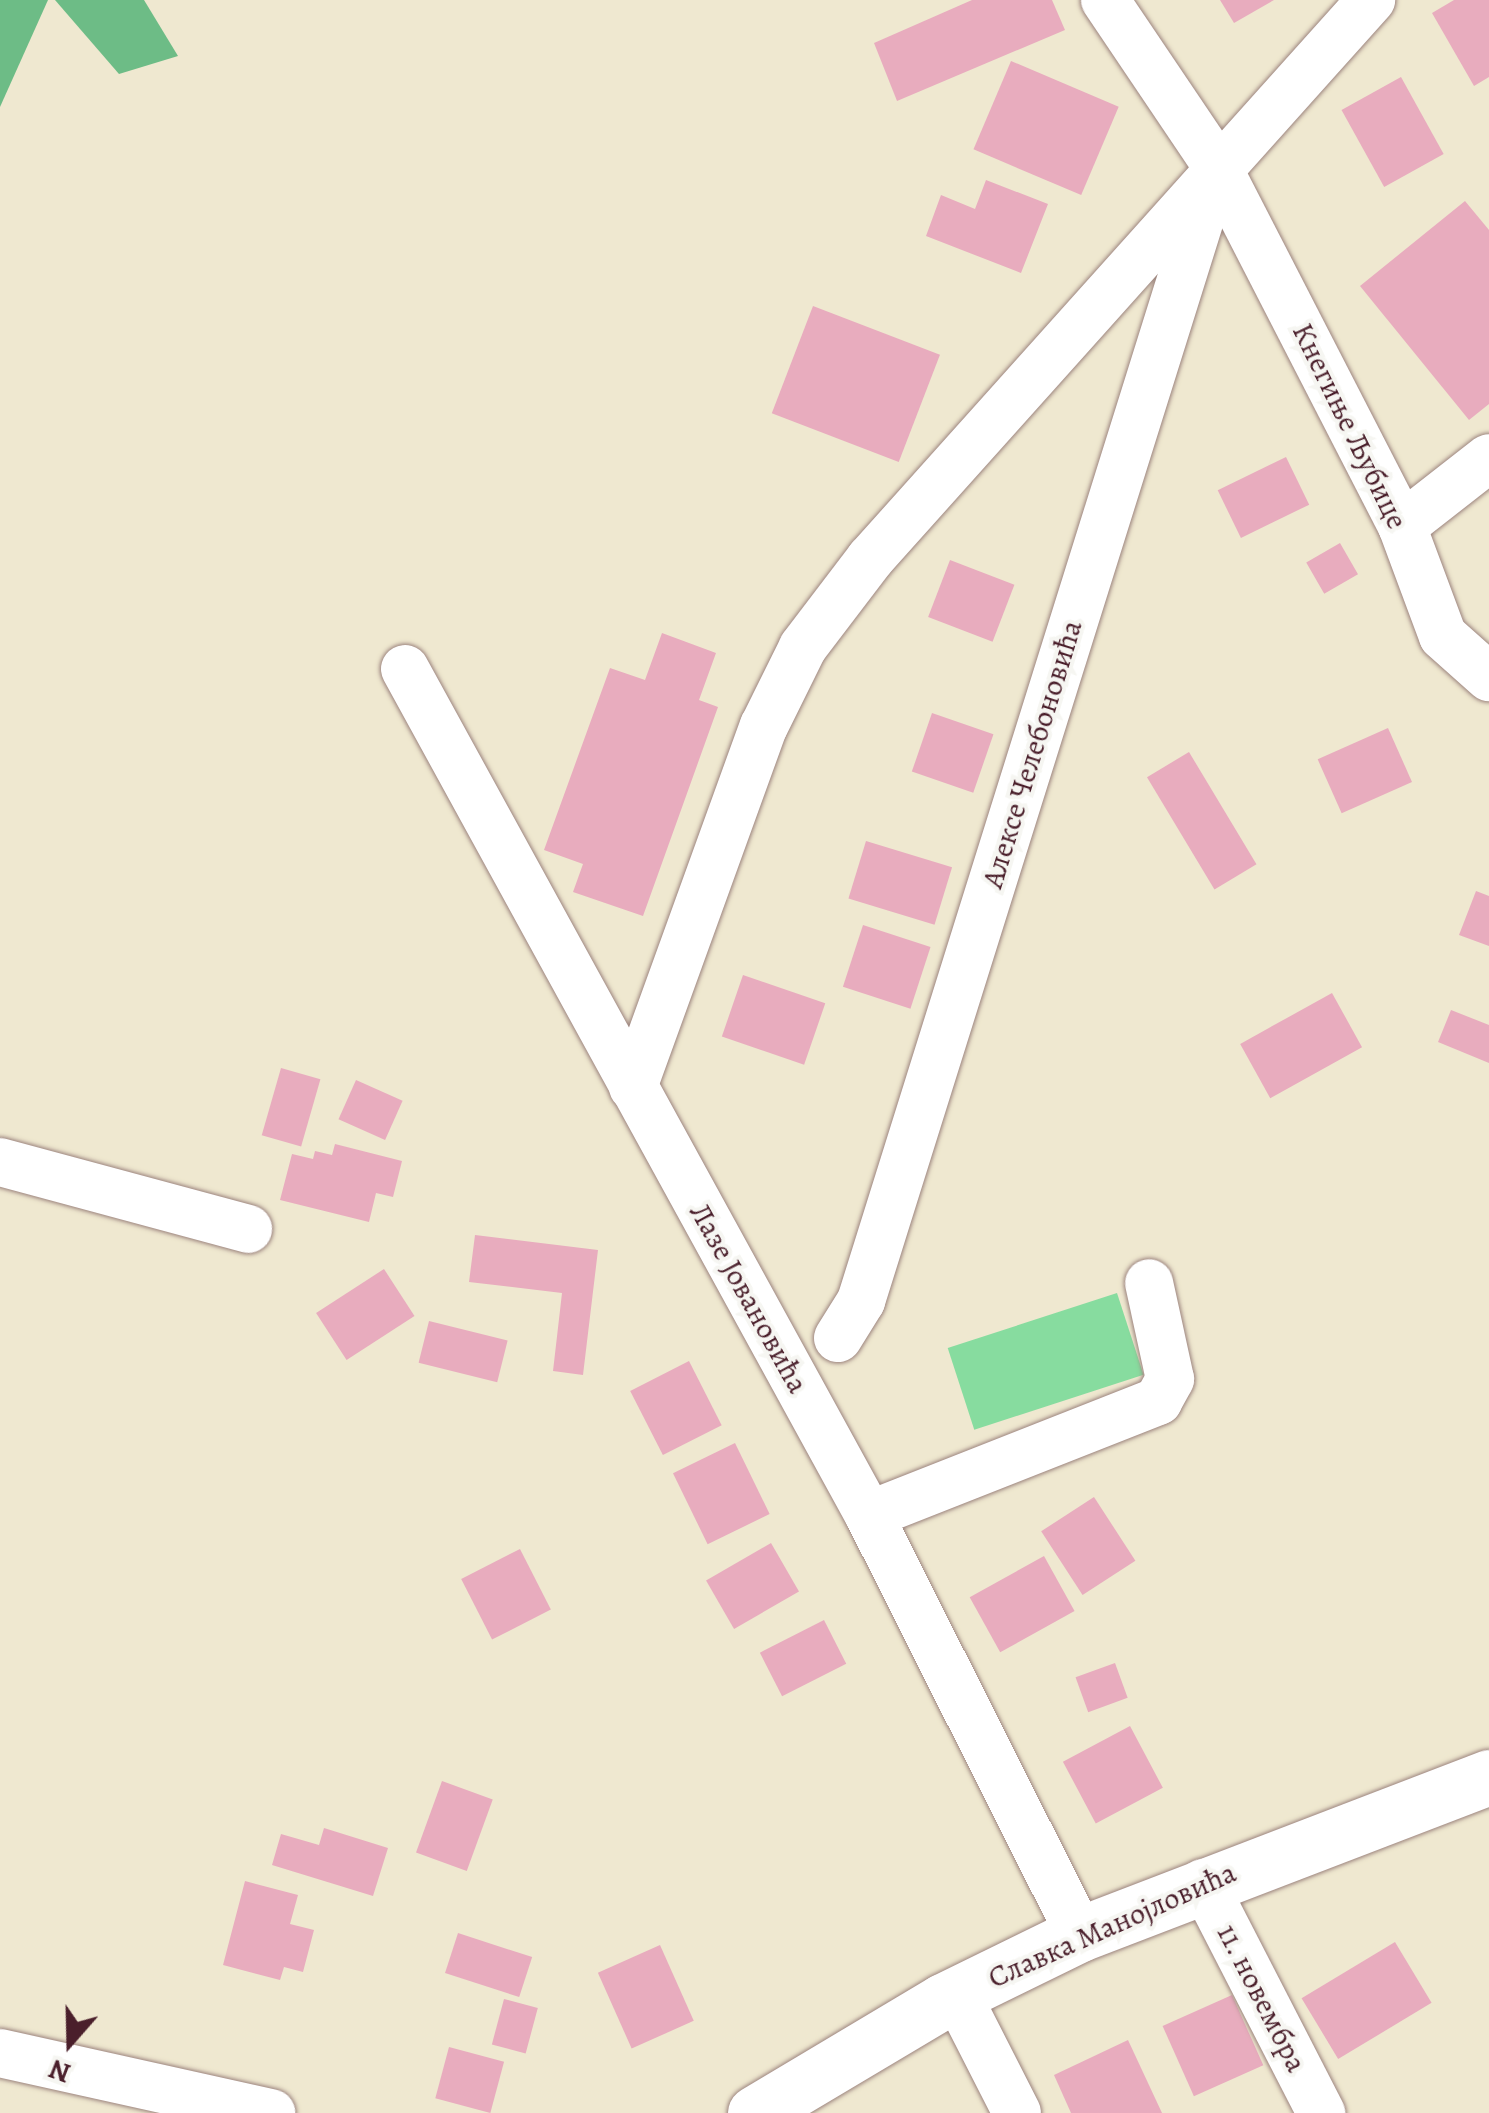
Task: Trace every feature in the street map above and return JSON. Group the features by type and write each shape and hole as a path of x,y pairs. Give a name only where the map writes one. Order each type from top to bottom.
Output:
{"main road":[{"name":"Славка Манојловића","path":"755,2113 956,1995 1080,1934 1202,1883 1489,1777"}],"street":[{"name":"Кнегиње Љубице","path":"1105,0 1217,166 1402,526 1443,636 1489,678"},
{"name":"Алексе Челебоновића","path":"633,1087 764,726 803,647 870,559 1217,166 1372,0"},
{"name":"Алексе Челебоновића","path":"838,1338 861,1300 1217,166"},
{"path":"1402,526 1489,458"},
{"name":"Лазе Јовановића","path":"405,669 868,1515 1080,1934"},
{"path":"0,1162 248,1229"},
{"path":"868,1515 1158,1401 1170,1378 1149,1283"},
{"name":"11. новембра","path":"1202,1883 1320,2113"},
{"path":"956,1995 1017,2113"},
{"path":"0,2053 271,2113"}],"green space":[{"path":"0,0 48,0 0,107"},
{"path":"55,0 144,0 178,56 119,74"},
{"path":"1117,1293 1144,1375 974,1430 948,1348"}],"building":[{"path":"972,0 1052,0 1065,30 897,101 874,43"},
{"path":"1220,0 1274,0 1234,23"},
{"path":"1454,0 1489,0 1489,77 1474,86 1432,13"},
{"path":"1011,61 1119,107 1081,195 973,149"},
{"path":"1401,77 1444,154 1384,187 1342,110"},
{"path":"986,180 1048,204 1021,273 926,236 941,195 975,209"},
{"path":"1465,201 1489,230 1489,404 1469,420 1360,286"},
{"path":"813,306 940,355 899,462 772,413"},
{"path":"1286,457 1309,505 1241,538 1218,490"},
{"path":"1340,543 1358,574 1324,594 1306,562"},
{"path":"950,560 1014,585 993,642 928,617"},
{"path":"662,633 716,653 699,700 718,707 643,916 573,892 583,864 544,850 610,668 645,680"},
{"path":"932,713 993,734 973,793 912,772"},
{"path":"1388,728 1412,782 1342,813 1318,759"},
{"path":"1189,752 1256,864 1214,890 1147,777"},
{"path":"866,841 952,867 935,925 848,898"},
{"path":"1476,891 1489,896 1489,946 1459,935"},
{"path":"863,925 931,947 910,1009 843,987"},
{"path":"743,975 825,1003 804,1065 722,1036"},
{"path":"1332,993 1362,1047 1270,1098 1240,1044"},
{"path":"1451,1010 1489,1025 1489,1063 1438,1042"},
{"path":"281,1068 320,1079 301,1147 262,1135"},
{"path":"356,1080 403,1101 385,1140 339,1119"},
{"path":"335,1144 402,1161 393,1197 376,1193 369,1222 280,1200 292,1154 313,1159 315,1151 332,1155"},
{"path":"475,1235 598,1250 583,1375 553,1371 562,1293 469,1282"},
{"path":"384,1269 414,1316 347,1360 316,1313"},
{"path":"429,1321 508,1341 497,1382 419,1363"},
{"path":"689,1361 722,1425 663,1455 630,1391"},
{"path":"735,1443 770,1514 708,1544 673,1473"},
{"path":"1094,1497 1135,1561 1083,1595 1041,1531"},
{"path":"771,1543 799,1591 734,1629 706,1580"},
{"path":"520,1549 551,1610 492,1640 461,1579"},
{"path":"1044,1556 1075,1611 1000,1652 970,1597"},
{"path":"824,1620 846,1664 782,1696 760,1653"},
{"path":"1115,1663 1128,1698 1088,1712 1076,1677"},
{"path":"1130,1726 1163,1788 1096,1823 1063,1762"},
{"path":"442,1781 493,1799 467,1871 416,1852"},
{"path":"324,1828 388,1848 373,1896 272,1865 281,1834 319,1845"},
{"path":"245,1881 298,1895 290,1924 314,1930 303,1972 284,1967 280,1980 223,1965"},
{"path":"458,1933 532,1957 519,1997 445,1973"},
{"path":"1395,1942 1432,2003 1338,2059 1302,1998"},
{"path":"660,1945 694,2021 632,2048 598,1973"},
{"path":"1232,1995 1263,2065 1194,2096 1163,2026"},
{"path":"504,1999 538,2008 526,2053 492,2044"},
{"path":"1128,2040 1162,2113 1071,2113 1054,2075"},
{"path":"449,2047 504,2062 490,2113 435,2098"}]}
